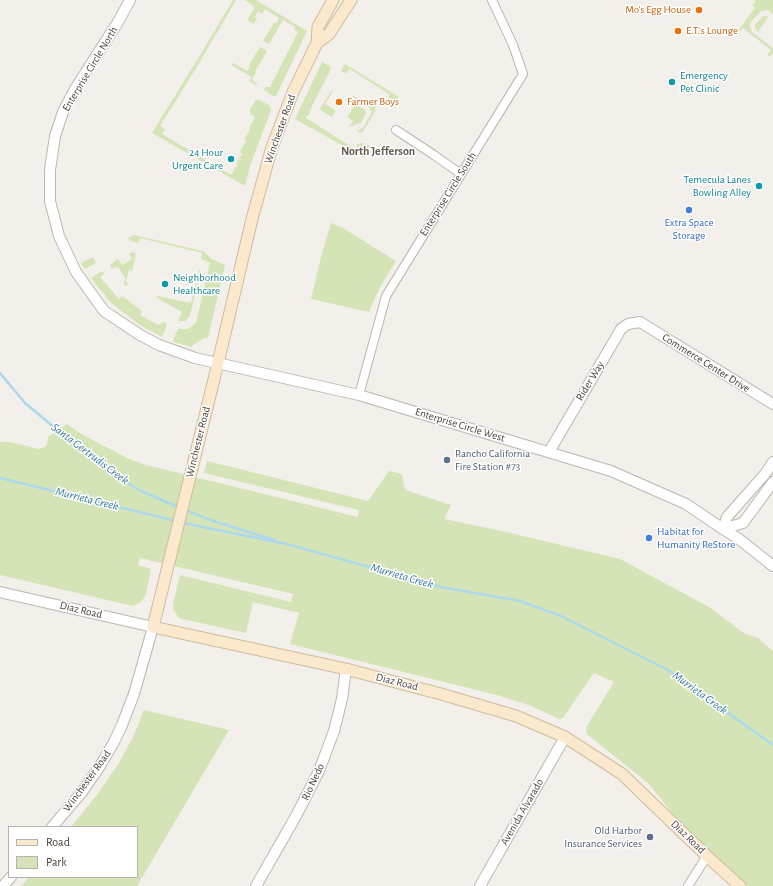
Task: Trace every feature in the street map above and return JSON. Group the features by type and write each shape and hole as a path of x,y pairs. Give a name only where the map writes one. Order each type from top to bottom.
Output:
{"main road":[{"name":"Winchester Road","path":"153,626 158,611 165,574 218,363 252,219 272,147 293,92 317,44 318,27 333,0"},
{"name":"Winchester Road","path":"317,44 329,34 351,0"},
{"name":"Diaz Road","path":"153,626 346,669 441,694 516,716 565,737 622,774 740,886"}],"street":[{"name":"Enterprise Circle North","path":"130,0 118,22 75,89 63,112 55,136 50,170 50,200 59,236 76,272 104,311 140,335 162,347 218,363"},
{"name":"Enterprise Circle South","path":"359,395 386,296 523,74 513,45 492,0"},
{"path":"396,130 461,174"},
{"name":"Commerce Center Drive","path":"640,322 773,404"},
{"name":"Rider Way","path":"548,452 621,329 628,324 640,322"},
{"name":"Enterprise Circle West","path":"218,363 359,395 611,471 686,504 739,539 773,566"},
{"path":"723,529 727,517 773,462"},
{"path":"723,529 743,523 773,482"},
{"name":"Diaz Road","path":"0,592 153,626"},
{"name":"Winchester Road","path":"53,826 82,792 114,742 134,694 153,626"},
{"name":"Rio Nedo","path":"256,886 296,816 319,771 334,731 342,699 346,669"},
{"name":"Avenida Alvarado","path":"480,886 565,737"},
{"path":"688,886 707,856"},
{"path":"3,886 9,878"}],"green space":[{"path":"233,0 236,0 160,126 165,129 162,134 231,175 242,154 240,152 246,141 244,140 255,117 250,114 251,112 249,111 256,100 269,105 271,110 250,166 245,186 152,133"},
{"path":"245,0 256,0 307,31 276,96 273,96 264,90 265,87 270,87 298,32 294,30 295,27 283,20 269,44 263,41 274,23 277,23 279,18 265,9 262,14 258,11 255,17 257,19 254,24 247,20 255,7"},
{"path":"755,0 773,0 773,14 768,10 761,11 750,23 752,32 773,48 773,53 769,57 768,54 771,50 743,28 738,33 737,32 755,8 752,5 756,1"},
{"path":"763,16 770,17 768,17 758,32 755,25"},
{"path":"260,47 267,51 252,80 257,83 255,85 249,81 252,77 231,65 233,63 247,71"},
{"path":"322,62 330,66 331,69 306,118 355,149 358,144 363,143 371,146 365,158 295,119"},
{"path":"345,64 399,97 395,104 388,100 389,94 350,69 346,73 342,72 341,71"},
{"path":"332,90 333,91 325,104 335,110 332,117 320,108"},
{"path":"352,95 369,105 372,101 376,105 375,111 363,132 360,133 357,131 363,128 372,112 369,107 351,97"},
{"path":"356,104 365,110 366,113 361,123 349,127 353,121 347,117"},
{"path":"331,223 343,228 396,261 379,289 369,312 311,299"},
{"path":"134,235 203,251 212,259 225,265 208,338 204,338 192,347 173,342 178,329 188,329 196,323 210,263 201,259 202,253 140,238 138,243 131,242 128,238"},
{"path":"132,252 136,253 132,271 129,270 126,282 128,283 126,286 123,282 126,279 118,267 112,269 110,265 118,259 122,265 132,259 129,254"},
{"path":"93,257 96,263 85,269 81,263"},
{"path":"199,269 200,272 190,316 185,321 178,321 182,312 157,298 157,296 191,303"},
{"path":"102,271 104,274 100,277 119,299 122,296 142,311 140,315 158,325 164,322 166,323 166,328 162,337 140,325 111,303 91,278"},
{"path":"67,424 83,435 127,458 146,465 358,517 359,510 204,473 207,461 368,501 389,471 402,474 404,487 408,491 451,505 444,519 620,559 709,607 745,634 758,638 773,651 773,886 746,886 687,832 649,784 588,735 586,732 587,726 614,682 594,673 563,718 559,719 529,705 497,695 290,644 299,613 253,602 246,633 182,619 178,617 173,609 173,603 180,575 291,602 293,594 140,558 138,565 151,569 146,594 141,602 133,606 0,575 0,442 10,442 39,449 43,448 47,445 48,437"},
{"path":"144,710 229,730 137,886 21,886 28,878 138,878 138,826 72,826 96,796 119,763 134,735"}],"waterway":[{"name":"Santa Gertrudis Creek","path":"0,373 25,403 97,463 139,490 180,508"},
{"name":"Murrieta Creek","path":"0,478 176,521"},
{"name":"Santa Gertrudis Creek","path":"185,510 216,522 275,540"},
{"name":"Murrieta Creek","path":"181,522 287,544 441,587 520,601 561,616 668,670 773,745"}],"place":[{"name":"Mo's Egg House","path":"699,10"},
{"name":"E.T.'s Lounge","path":"678,31"},
{"name":"Emergency Pet Clinic","path":"672,82"},
{"name":"Farmer Boys","path":"339,102"},
{"name":"24 Hour Urgent Care","path":"231,159"},
{"name":"Temecula Lanes Bowling Alley","path":"759,186"},
{"name":"Extra Space Storage","path":"689,210"},
{"name":"Neighborhood Healthcare","path":"165,284"},
{"name":"Rancho California Fire Station #73","path":"447,460"},
{"name":"Habitat for Humanity ReStore","path":"649,538"},
{"name":"Old Harbor Insurance Services","path":"650,837"}],"district":[{"name":"North Jefferson","path":"378,151"}]}
